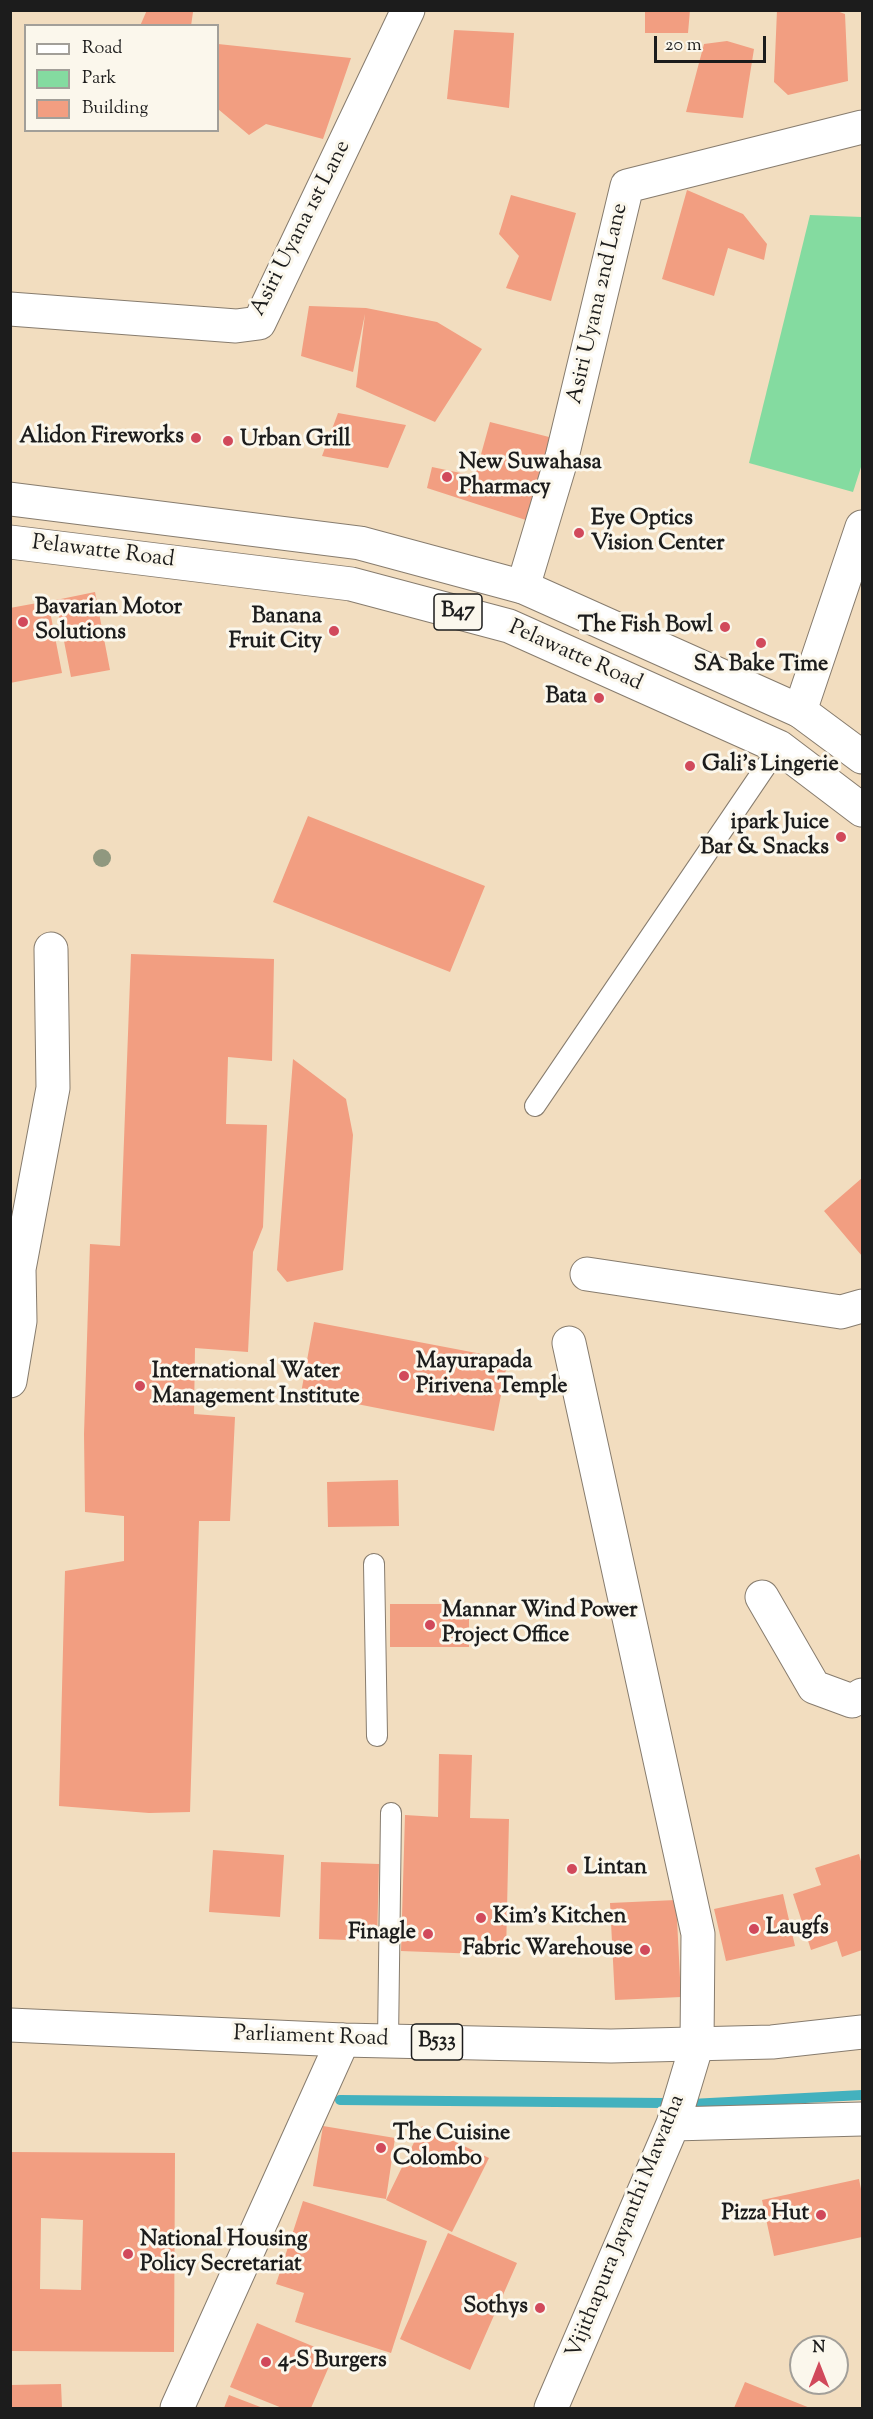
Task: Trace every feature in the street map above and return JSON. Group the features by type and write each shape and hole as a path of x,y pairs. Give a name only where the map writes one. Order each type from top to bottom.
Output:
{"street":[{"name":"Asiri Uyana 1st Lane","path":"10,309 236,327 259,323 408,10"},
{"name":"Asiri Uyana 2nd Lane","path":"523,587 562,457 627,186 862,127"},
{"name":"Pelawatte Road","path":"10,500 360,543 523,587 800,711 862,757"},
{"path":"800,711 862,526"},
{"name":"Pelawatte Road","path":"10,542 351,584 509,626 778,747 862,810"},
{"path":"10,1381 15,1322 15,1265 53,1088 51,949"},
{"path":"587,1274 841,1312 862,1306"},
{"name":"Vijithapura Jayanthi Mawatha","path":"551,2409 673,2124 698,2044 698,1934 569,1343"},
{"path":"762,1597 814,1687 852,1701 862,1695"},
{"name":"Parliament Road","path":"10,2025 344,2040 611,2046 772,2042 862,2032"},
{"path":"177,2409 344,2040"},
{"path":"673,2124 862,2120"}],"lane":[{"path":"535,1106 778,747"},
{"path":"374,1564 377,1736"},
{"path":"388,2041 390,1814"}],"green space":[{"path":"810,215 862,217 862,464 853,492 749,463"}],"building":[{"path":"147,10 193,12 191,24 141,24"},
{"path":"645,10 690,10 688,33 645,33"},
{"path":"777,10 834,10 845,14 848,81 788,95 774,82"},
{"path":"454,30 514,33 509,108 447,99"},
{"path":"727,41 754,49 743,118 686,112 704,44"},
{"path":"219,44 351,58 323,139 266,124 249,135 219,110"},
{"path":"687,190 743,214 767,244 764,260 728,248 714,296 662,279"},
{"path":"511,195 576,213 551,301 506,288 519,256 499,234"},
{"path":"309,306 366,308 437,322 482,349 435,422 356,387 365,314 353,372 301,356"},
{"path":"338,413 406,425 388,468 322,456"},
{"path":"490,422 553,438 532,522 427,488 432,467 475,476"},
{"path":"95,592 110,670 71,677 56,600"},
{"path":"48,601 62,673 10,683 10,608"},
{"path":"308,816 485,886 450,972 273,902"},
{"name":"International Water Management Institute","path":"131,954 274,959 272,1061 228,1057 226,1124 267,1125 263,1227 253,1252 248,1352 195,1348 194,1414 235,1417 230,1521 199,1521 190,1812 149,1813 59,1806 65,1571 124,1561 124,1516 85,1512 84,1434 90,1244 120,1246"},
{"path":"293,1059 346,1099 353,1135 343,1270 287,1282 277,1270"},
{"path":"862,1178 862,1256 824,1211"},
{"name":"Mayurapada Pirivena Temple","path":"314,1322 508,1359 494,1431 301,1393"},
{"path":"398,1480 399,1526 328,1527 327,1482"},
{"name":"Mannar Wind Power Project Office","path":"390,1604 469,1604 469,1647 390,1647"},
{"path":"439,1754 472,1755 470,1818 509,1819 506,1955 401,1951 405,1815 438,1817"},
{"path":"213,1850 284,1855 280,1917 209,1912"},
{"path":"859,1854 862,1865 862,1950 842,1957 837,1941 811,1950 793,1894 821,1885 815,1868"},
{"path":"321,1862 379,1864 377,1941 319,1939"},
{"path":"783,1894 795,1946 726,1961 714,1909"},
{"name":"Fabric Warehouse","path":"676,1900 681,1997 615,2000 610,1903"},
{"path":"323,2126 395,2138 386,2199 313,2186"},
{"path":"422,2126 489,2158 452,2232 386,2200"},
{"name":"National Housing Policy Secretariat","path":"10,2152 175,2153 174,2352 10,2351","holes":["41,2218 83,2220 81,2290 40,2289"]},
{"path":"859,2179 862,2194 862,2237 774,2256 762,2200"},
{"path":"303,2201 427,2241 391,2353 295,2322 304,2293 276,2284"},
{"path":"448,2233 517,2263 470,2370 400,2339"},
{"path":"257,2323 334,2355 311,2408 282,2408 230,2387"},
{"path":"745,2382 810,2408 734,2408"},
{"path":"61,2384 62,2408 10,2408 10,2385"},
{"path":"229,2395 263,2408 224,2408"}],"waterway":[{"path":"691,2104 862,2095"},
{"path":"340,2100 663,2103"}],"place":[{"name":"Alidon Fireworks","path":"196,438"},
{"name":"Urban Grill","path":"228,441"},
{"name":"New Suwahasa Pharmacy","path":"447,477"},
{"name":"Eye Optics Vision Center","path":"579,533"},
{"name":"Bavarian Motor Solutions","path":"23,622"},
{"name":"The Fish Bowl","path":"725,627"},
{"name":"Banana Fruit City","path":"334,631"},
{"name":"SA Bake Time","path":"761,643"},
{"name":"Bata","path":"599,698"},
{"name":"Gali's Lingerie","path":"690,766"},
{"name":"ipark Juice Bar & Snacks","path":"841,837"},
{"name":"Mayurapada Pirivena Temple","path":"404,1376"},
{"name":"International Water Management Institute","path":"140,1386"},
{"name":"Mannar Wind Power Project Office","path":"430,1625"},
{"name":"Lintan","path":"572,1869"},
{"name":"Kim's Kitchen","path":"481,1918"},
{"name":"Laugfs","path":"754,1929"},
{"name":"Finagle","path":"428,1934"},
{"name":"Fabric Warehouse","path":"645,1950"},
{"name":"The Cuisine Colombo","path":"381,2148"},
{"name":"Pizza Hut","path":"821,2215"},
{"name":"National Housing Policy Secretariat","path":"128,2254"},
{"name":"Sothys","path":"540,2308"},
{"name":"4-S Burgers","path":"266,2362"}]}
